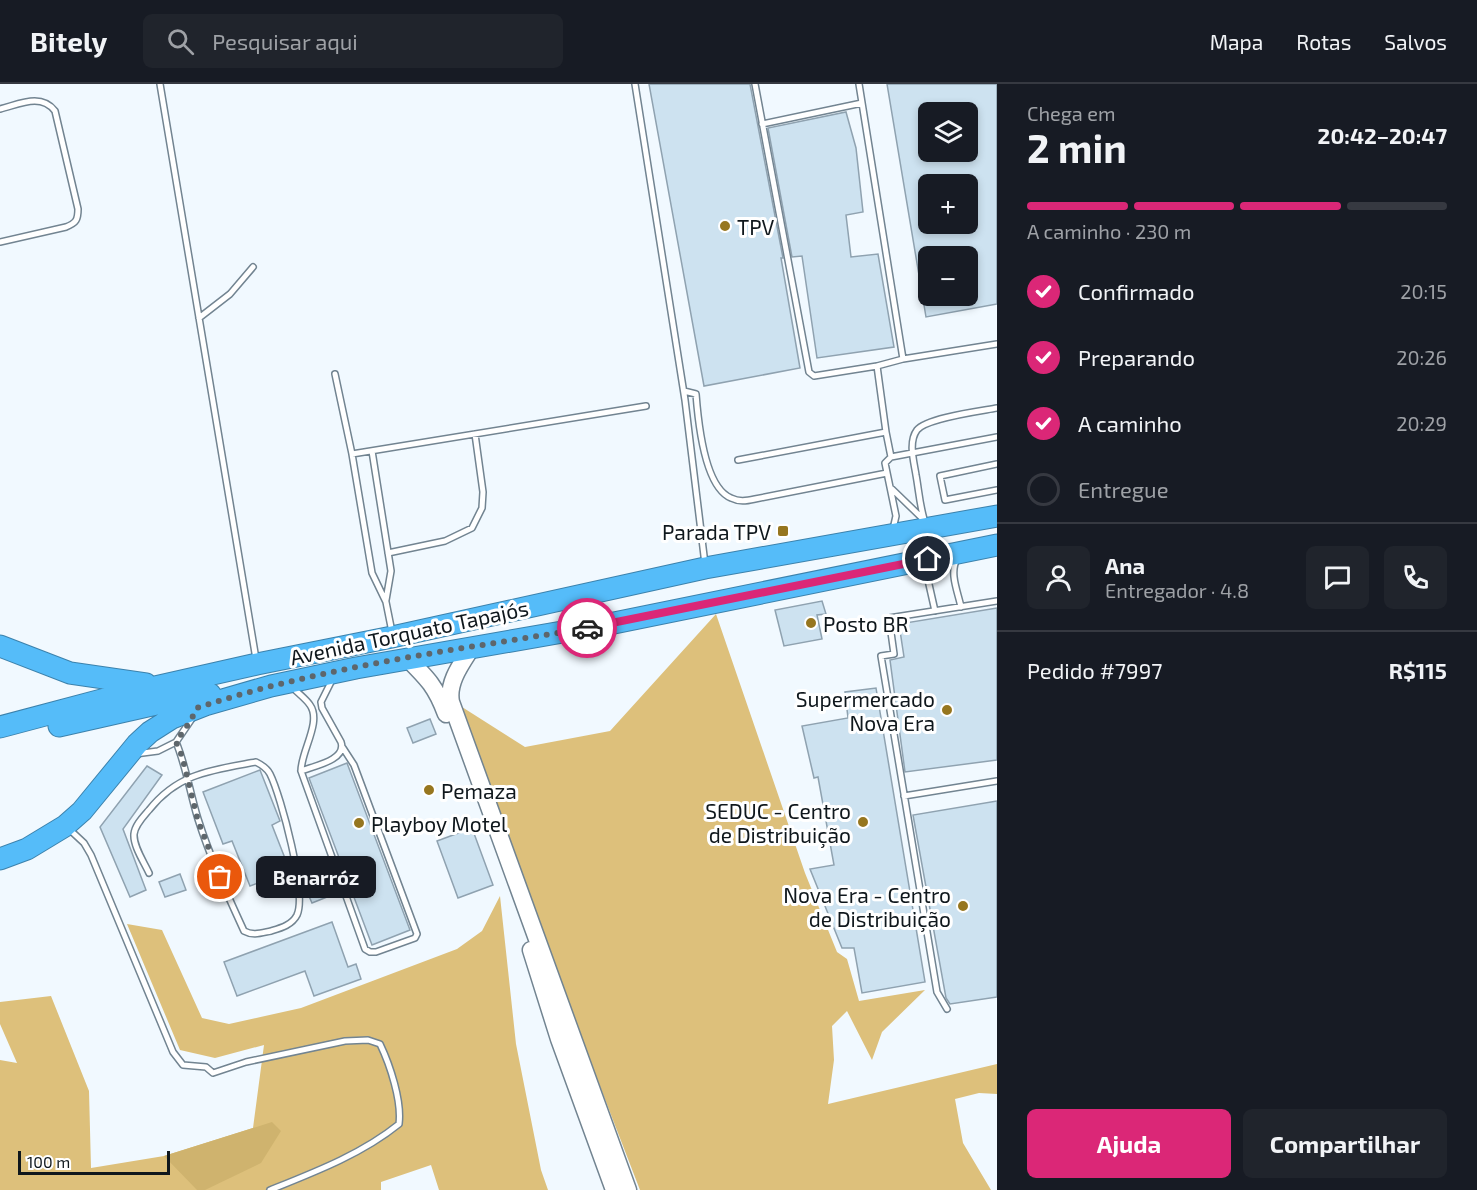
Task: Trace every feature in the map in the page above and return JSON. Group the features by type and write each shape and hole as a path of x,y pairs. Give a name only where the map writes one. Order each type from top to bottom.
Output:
{"highway":[{"name":"Avenida Torquato Tapajós","path":"0,727 257,664 392,637 705,568 891,536 926,524 997,516"},
{"name":"Avenida Torquato Tapajós","path":"0,859 27,849 65,826 82,811 150,732 172,718 197,708 279,685 335,673 611,623 997,545"},
{"path":"0,646 70,673 162,686"},
{"path":"0,740 183,698 279,685"}],"street":[{"path":"472,648 452,682 451,702 575,1065 614,1190"},
{"path":"408,659 430,680 437,692 575,1065 628,1190"}],"lane":[{"path":"160,84 257,664"},
{"path":"635,84 684,391 705,568"},
{"path":"755,84 809,372 814,376 997,344"},
{"path":"859,84 903,359"},
{"path":"0,109 34,100 50,104 55,111 78,209 78,219 66,227 0,242"},
{"path":"762,124 862,103"},
{"path":"199,318 230,294 253,267"},
{"path":"877,366 891,457"},
{"path":"335,374 352,454 372,573 386,602 392,637"},
{"path":"684,391 696,394 706,458 718,488 729,498 741,501 754,500 887,473"},
{"path":"352,454 646,406"},
{"path":"926,524 912,454 914,437 918,430 923,425 948,417 997,408"},
{"path":"738,460 886,432"},
{"path":"388,553 445,541 472,528 482,508 483,492 475,434"},
{"path":"891,536 896,516 885,463 891,457 997,437"},
{"path":"372,451 391,571 386,602"},
{"path":"997,464 940,476 945,500 997,490"},
{"path":"891,488 926,524"},
{"path":"961,607 953,566 964,552"},
{"path":"910,563 925,573 935,610"},
{"path":"947,1009 937,992 881,656 894,654 889,618 997,601"},
{"path":"279,685 311,706 314,714 313,728 301,759 302,771 365,949 376,952 415,938 416,930 354,765 322,708 321,702 335,673"},
{"path":"128,755 151,753 176,742 197,708"},
{"path":"149,873 136,844 134,833 139,822 161,795 187,779 211,770 256,762 269,773 286,825 297,870 299,905 297,915 284,928 256,934 244,931 198,821 187,779 182,756 176,742"},
{"path":"302,771 334,758 341,753 343,748"},
{"path":"904,796 997,782"},
{"path":"65,826 75,833 91,855 173,1052 183,1065 206,1067 213,1073 246,1062 345,1041 368,1040 380,1044 387,1058 401,1112 399,1124 383,1137 320,1171 270,1190"}],"shaded area":[{"path":"716,614 805,873 837,952 847,959 859,1001 925,990 882,1032 872,1060 847,1011 832,1026 834,1060 828,1104 997,1064 997,1094 979,1093 955,1099 963,1143 991,1190 640,1190 451,700 525,747 610,731"},
{"path":"500,896 516,1044 541,1170 548,1190 439,1190 431,1165 381,1182 381,1190 0,1190 0,1060 17,1063 0,1024 0,1002 51,996 89,1091 91,1168 164,1156 253,1128 264,1045 215,1058 180,1050 127,924 162,930 202,1018 229,1024 301,1008 457,949 482,931"},
{"path":"272,1122 281,1131 261,1163 205,1190 197,1190 164,1156"}],"building":[{"name":"TPV","path":"649,84 750,84 783,258 781,258 800,368 704,386"},
{"path":"887,84 997,84 997,304 926,317 924,306 978,306 978,246 918,246 918,269"},
{"path":"846,112 856,148 863,212 846,215 851,257 878,254 894,347 817,358 802,256 792,257 768,128"},
{"name":"Posto BR","path":"822,601 826,614 817,615 822,639 784,646 775,610"},
{"name":"Supermercado Nova Era","path":"997,608 997,760 905,772 890,660 904,657 899,624"},
{"name":"SEDUC - Centro de Distribuição","path":"876,688 925,982 862,993 854,948 842,948 810,869 834,865 818,777 814,778 802,726 848,718 845,692"},
{"path":"430,719 436,734 413,743 407,728"},
{"path":"347,763 410,930 372,945 309,778"},
{"path":"147,766 162,775 123,829 146,890 130,897 100,827"},
{"path":"260,770 280,821 272,825 290,871 250,886 232,841 223,844 203,792"},
{"name":"Nova Era - Centro de Distribuição","path":"997,801 997,997 950,1004 946,998 913,815"},
{"path":"472,828 493,885 458,898 437,841"},
{"path":"180,874 186,890 165,897 159,882"},
{"path":"325,877 332,895 312,903 304,885"},
{"path":"332,922 348,967 356,964 361,979 314,996 305,971 237,996 224,962"}],"way so far":[{"path":"220,877 198,821 182,756 176,742 197,708 272,686 356,668 587,628"}],"place":[{"name":"TPV","path":"725,226"},
{"name":"Parada TPV","path":"783,531"},
{"name":"Posto BR","path":"811,623"},
{"name":"Supermercado Nova Era","path":"947,710"},
{"name":"Pemaza","path":"429,790"},
{"name":"SEDUC - Centro de Distribuição","path":"863,822"},
{"name":"Playboy Motel","path":"359,823"},
{"name":"Benarróz","path":"220,877"},
{"name":"Nova Era - Centro de Distribuição","path":"963,906"}],"route":[{"path":"587,628 928,559"}]}
